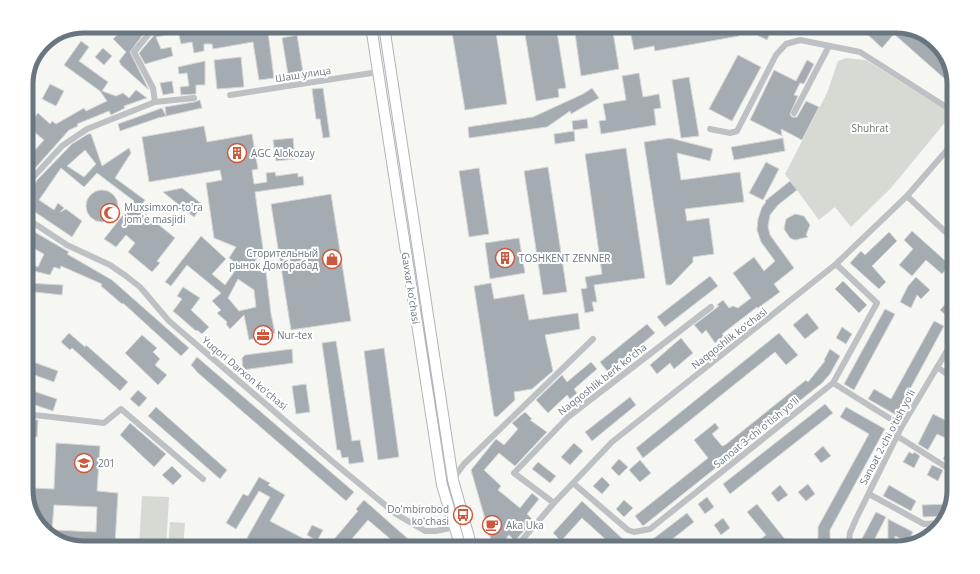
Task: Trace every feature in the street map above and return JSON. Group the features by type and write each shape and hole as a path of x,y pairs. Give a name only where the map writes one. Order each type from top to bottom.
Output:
{"main road":[{"name":"Gavxar ko'chasi","path":"372,33 442,485 459,541"},
{"name":"Gavxar ko'chasi","path":"385,33 453,480 470,541"}],"street":[{"path":"150,33 134,52 153,88 155,102"},
{"path":"710,130 730,133 737,131 776,55 786,44 800,40 860,52 947,108"},
{"path":"794,113 829,46"},
{"name":"Шаш улица","path":"230,95 378,72"},
{"path":"33,177 51,157 74,137 121,115 155,102 194,98"},
{"name":"Naqqoshlik ko'chasi","path":"521,541 554,503 612,442 836,264 907,196 947,150"},
{"path":"907,196 947,233"},
{"name":"Yuqori Darxon ko'chasi","path":"33,223 67,245 110,265 126,276 140,288 169,321 396,514 425,531 436,531 454,527"},
{"name":"Sanoat 3-chi o'tish yo'li","path":"573,483 628,530 634,532 650,529 833,383 877,303 836,264"},
{"name":"Naqqoshlik berk ko'cha","path":"554,503 514,473 568,418 711,307"},
{"path":"453,480 464,464 593,338"},
{"name":"Sanoat 2-chi o'tish yo'li","path":"849,541 852,528 902,426 947,351"},
{"path":"937,367 947,374"},
{"path":"833,383 902,426"},
{"path":"33,415 104,423 121,409 203,479"},
{"path":"897,436 947,468"},
{"path":"868,494 924,524 934,524"}],"green space":[{"name":"Shuhrat","path":"846,58 866,60 947,111 947,120 891,188 851,227 835,207 819,220 785,174 827,93 838,61"},
{"path":"142,496 169,497 166,541 139,541"},
{"path":"170,522 185,523 184,541 168,541"}],"building":[{"path":"117,33 144,33 130,52 149,90 121,65 119,61 126,52 113,39 118,34"},
{"path":"156,33 165,33 166,35 156,37 161,49 171,47 173,56 145,64 139,53"},
{"path":"179,33 268,33 274,78 259,80 253,42 213,49 212,44 204,44 204,51 194,53 192,42 181,44"},
{"path":"452,33 496,33 507,104 465,110"},
{"path":"525,33 557,33 566,88 558,89 559,97 536,101"},
{"path":"575,33 613,33 619,69 581,76"},
{"path":"630,33 740,33 739,36 655,51 654,46 634,50"},
{"path":"753,33 770,33 767,40"},
{"path":"866,33 903,33 922,40 937,53 943,64 947,81 894,34 882,48"},
{"path":"297,35 304,78 289,80 282,38"},
{"path":"81,41 89,47 79,61 108,82 102,91 116,96 123,93 129,98 136,90 147,98 124,106 125,108 111,115 109,111 77,124 78,126 69,130 33,171 33,152 44,140 33,131 33,119 38,113 50,124 52,121 56,124 84,108 86,111 107,101 100,91 64,65"},
{"path":"103,48 112,56 104,65 95,57"},
{"path":"738,55 761,67 732,121 709,109"},
{"path":"241,57 244,87 217,89 214,60"},
{"path":"807,60 814,64 804,84 800,83 794,95 798,96 790,114 792,117 797,117 806,101 819,107 802,140 781,129 782,136 750,120 774,70 796,81"},
{"path":"205,61 205,85 196,85 196,94 181,95 180,87 189,86 187,73 179,74 178,67"},
{"path":"639,73 643,97 659,94 661,108 654,109 656,125 601,134 599,121 606,120 603,104 626,100 622,76"},
{"path":"689,77 699,136 681,138 672,80"},
{"path":"172,81 174,93 163,95 160,83"},
{"path":"50,84 64,91 56,106 42,99"},
{"path":"323,88 330,137 323,138 320,119 316,119 312,89"},
{"path":"592,88 599,98 571,114 570,111 547,127 469,138 468,127 533,117 583,94"},
{"path":"200,100 202,108 158,118 120,131 118,124 162,108 166,116 165,107"},
{"path":"587,119 588,128 573,130 572,121"},
{"path":"204,126 207,142 252,134 258,169 252,170 254,184 267,182 266,173 275,172 276,176 298,173 298,177 303,176 304,185 255,192 263,249 250,269 266,272 275,333 255,337 249,340 244,315 230,329 226,324 227,322 217,313 221,310 212,301 221,293 187,265 171,286 165,282 201,236 226,259 212,274 225,285 239,265 229,258 236,247 214,238 206,183 222,180 220,170 149,182 142,137","holes":["238,279 254,290 256,307 239,311 228,298"]},
{"path":"574,131 575,141 555,144 554,134"},
{"path":"88,134 91,134 102,166 129,148 131,153 115,178 145,200 143,203 148,206 143,212 175,238 157,261 160,263 152,272 128,252 135,243 126,235 116,247 104,239 134,201 97,173 84,187 61,168 39,200 54,210 58,203 64,208 60,212 66,209 82,221 72,237 33,211 33,186 37,180 72,144","holes":["85,150 96,164 84,177 67,166"]},
{"path":"293,138 295,159 276,161 273,140"},
{"path":"670,138 713,149 710,161 677,153 681,180 740,172 744,202 685,209 687,221 709,218 714,254 693,257 693,262 671,285 666,285 644,142"},
{"path":"783,138 785,151 734,160 731,147"},
{"path":"626,148 645,278 594,285 597,302 592,302 594,311 585,313 581,289 587,288 585,277 602,274 585,154"},
{"path":"766,162 779,169 763,200 749,193"},
{"path":"548,167 567,292 543,295 524,171"},
{"path":"479,168 489,234 469,237 459,171"},
{"path":"790,181 797,190 778,205 770,215 768,226 770,235 794,268 774,284 780,292 758,308 757,307 722,334 724,336 715,343 706,330 702,334 694,325 719,306 717,305 723,300 729,308 733,306 738,308 751,298 733,273 754,257 764,271 775,261 761,242 757,230 758,219 762,207 766,202 765,201"},
{"path":"182,188 203,205 194,217 163,192"},
{"path":"102,190 113,195 118,206 113,217 102,222 91,217 86,206 91,195"},
{"path":"331,194 351,321 291,330 271,204"},
{"path":"795,214 804,216 810,225 806,235 808,237 795,240 790,238 784,229 786,219"},
{"path":"33,231 69,252 67,254 112,280 189,348 181,356 123,303 122,304 101,286 102,284 61,266 60,269 54,267 50,275 33,271 33,265 38,267 44,254 33,248"},
{"path":"912,231 947,262 947,268 942,274 926,260 912,276 899,265 913,249 904,240"},
{"path":"889,232 897,241 872,266 886,282 879,289 850,263 861,251 865,255"},
{"name":"TOSHKENT ZENNER","path":"519,238 525,273 490,279 485,243"},
{"path":"710,276 718,286 665,327 657,317"},
{"path":"916,277 930,290 921,299 917,295 911,308 900,302 908,286"},
{"path":"843,281 867,305 859,313 835,289"},
{"path":"33,283 63,285 62,295 33,292"},
{"path":"491,283 494,299 524,294 529,320 578,313 580,329 545,335 553,371 532,389 514,392 515,400 497,417 494,416 474,286"},
{"path":"183,287 200,298 191,310 209,327 202,334 197,330 196,331 173,311 182,299 177,296"},
{"path":"947,302 947,316 940,310"},
{"path":"885,309 895,314 854,390 844,384"},
{"path":"807,313 819,328 805,339 793,325"},
{"path":"934,321 944,326 896,415 868,399 874,389 891,399"},
{"path":"647,324 655,333 608,372 600,362"},
{"path":"842,327 852,334 846,344 836,338"},
{"path":"69,333 85,347 86,345 128,382 120,391 72,348 70,350 61,342"},
{"path":"779,333 798,355 786,365 775,352 643,458 636,448"},
{"path":"142,335 157,348 153,352 160,359 155,365 167,375 158,385 125,353"},
{"path":"681,338 693,353 674,369 670,363 657,374 650,365"},
{"path":"336,341 352,441 360,440 364,462 349,464 348,457 342,458 340,450 337,450 322,343"},
{"path":"384,348 399,457 378,460 364,351"},
{"path":"292,349 293,363 243,370 242,358 245,355"},
{"path":"830,349 840,356 830,374 822,383 643,526 635,516 708,458 694,440 715,423 719,428 712,434 722,446 725,445 806,380 808,382 825,361 824,360"},
{"path":"197,357 354,492 346,501 198,373 191,365"},
{"path":"33,362 58,371 54,382 33,374"},
{"path":"591,362 597,369 574,389 577,393 570,399 567,395 548,413 536,400 562,375 567,382"},
{"path":"306,384 310,412 296,414 292,386"},
{"path":"138,390 147,398 139,407 130,399"},
{"path":"33,391 57,399 53,411 33,404"},
{"path":"630,397 636,405 592,441 585,432"},
{"path":"825,404 833,413 730,494 723,484"},
{"path":"156,407 227,470 220,479 148,416"},
{"path":"846,407 885,429 830,530 830,541 818,541 818,527 869,434 840,417"},
{"path":"525,412 532,419 530,420 547,432 515,466 499,453 484,470 501,486 498,490 520,508 532,493 539,499 527,514 533,520 515,541 509,535 504,541 491,541 471,470 496,439 504,445 518,429 512,423"},
{"path":"933,414 947,421 947,439 937,434 928,450 918,444"},
{"path":"33,420 38,420 37,437 33,437"},
{"path":"130,423 166,454 154,467 120,435"},
{"path":"56,443 100,446 97,491 118,493 115,541 77,541 64,537 53,531 52,530 48,526 43,521 37,510 33,488 54,489","holes":["54,505 97,507 96,532 52,530"]},
{"path":"574,443 583,451 570,465 561,457"},
{"path":"823,446 831,456 821,463 814,454"},
{"path":"909,452 913,454 914,452 920,456 914,468 903,462"},
{"path":"947,452 947,461 943,459"},
{"path":"619,459 628,467 619,476 611,468"},
{"path":"640,460 651,473 640,482 629,470"},
{"path":"538,462 556,476 550,483 532,469"},
{"path":"932,465 943,470 938,481 927,475"},
{"path":"172,466 182,476 173,485 162,475"},
{"path":"259,477 270,483 268,485 285,495 270,521 308,541 252,541 247,538 270,497 259,491 236,529 226,523 243,494 248,496"},
{"path":"602,477 610,485 602,494 593,486"},
{"path":"808,484 815,494 806,501 798,492"},
{"path":"780,485 788,495 778,502 771,493"},
{"path":"889,485 916,501 911,511 883,496"},
{"path":"707,497 714,507 705,514 698,504"},
{"path":"364,500 411,541 393,541 368,520 350,541 333,541 358,511 356,509"},
{"path":"624,500 633,508 624,517 616,509"},
{"path":"582,501 625,541 607,541 582,518 561,541 553,533"},
{"path":"757,504 786,541 759,541 766,535 747,512"},
{"path":"945,504 940,516 923,517 922,505"},
{"path":"876,512 886,517 874,541 861,541"},
{"path":"687,513 694,522 670,541 650,541"},
{"path":"723,518 730,528 721,535 714,525"},
{"path":"888,519 913,532 910,539 905,540 895,536 895,541 888,541"},
{"path":"312,525 323,530 317,541 307,535"}],"place":[{"name":"AGC Alokozay","path":"237,153"},
{"name":"Muxsimxon-to'ra jom'e masjidi","path":"110,213"},
{"name":"TOSHKENT ZENNER","path":"505,258"},
{"name":"Сторительный рынок Домбрабад","path":"332,259"},
{"name":"Nur-tex","path":"263,335"},
{"name":"201","path":"84,463"},
{"name":"Doʻmbirobod koʻchasi","path":"463,515"},
{"name":"Aka Uka","path":"492,525"}]}
